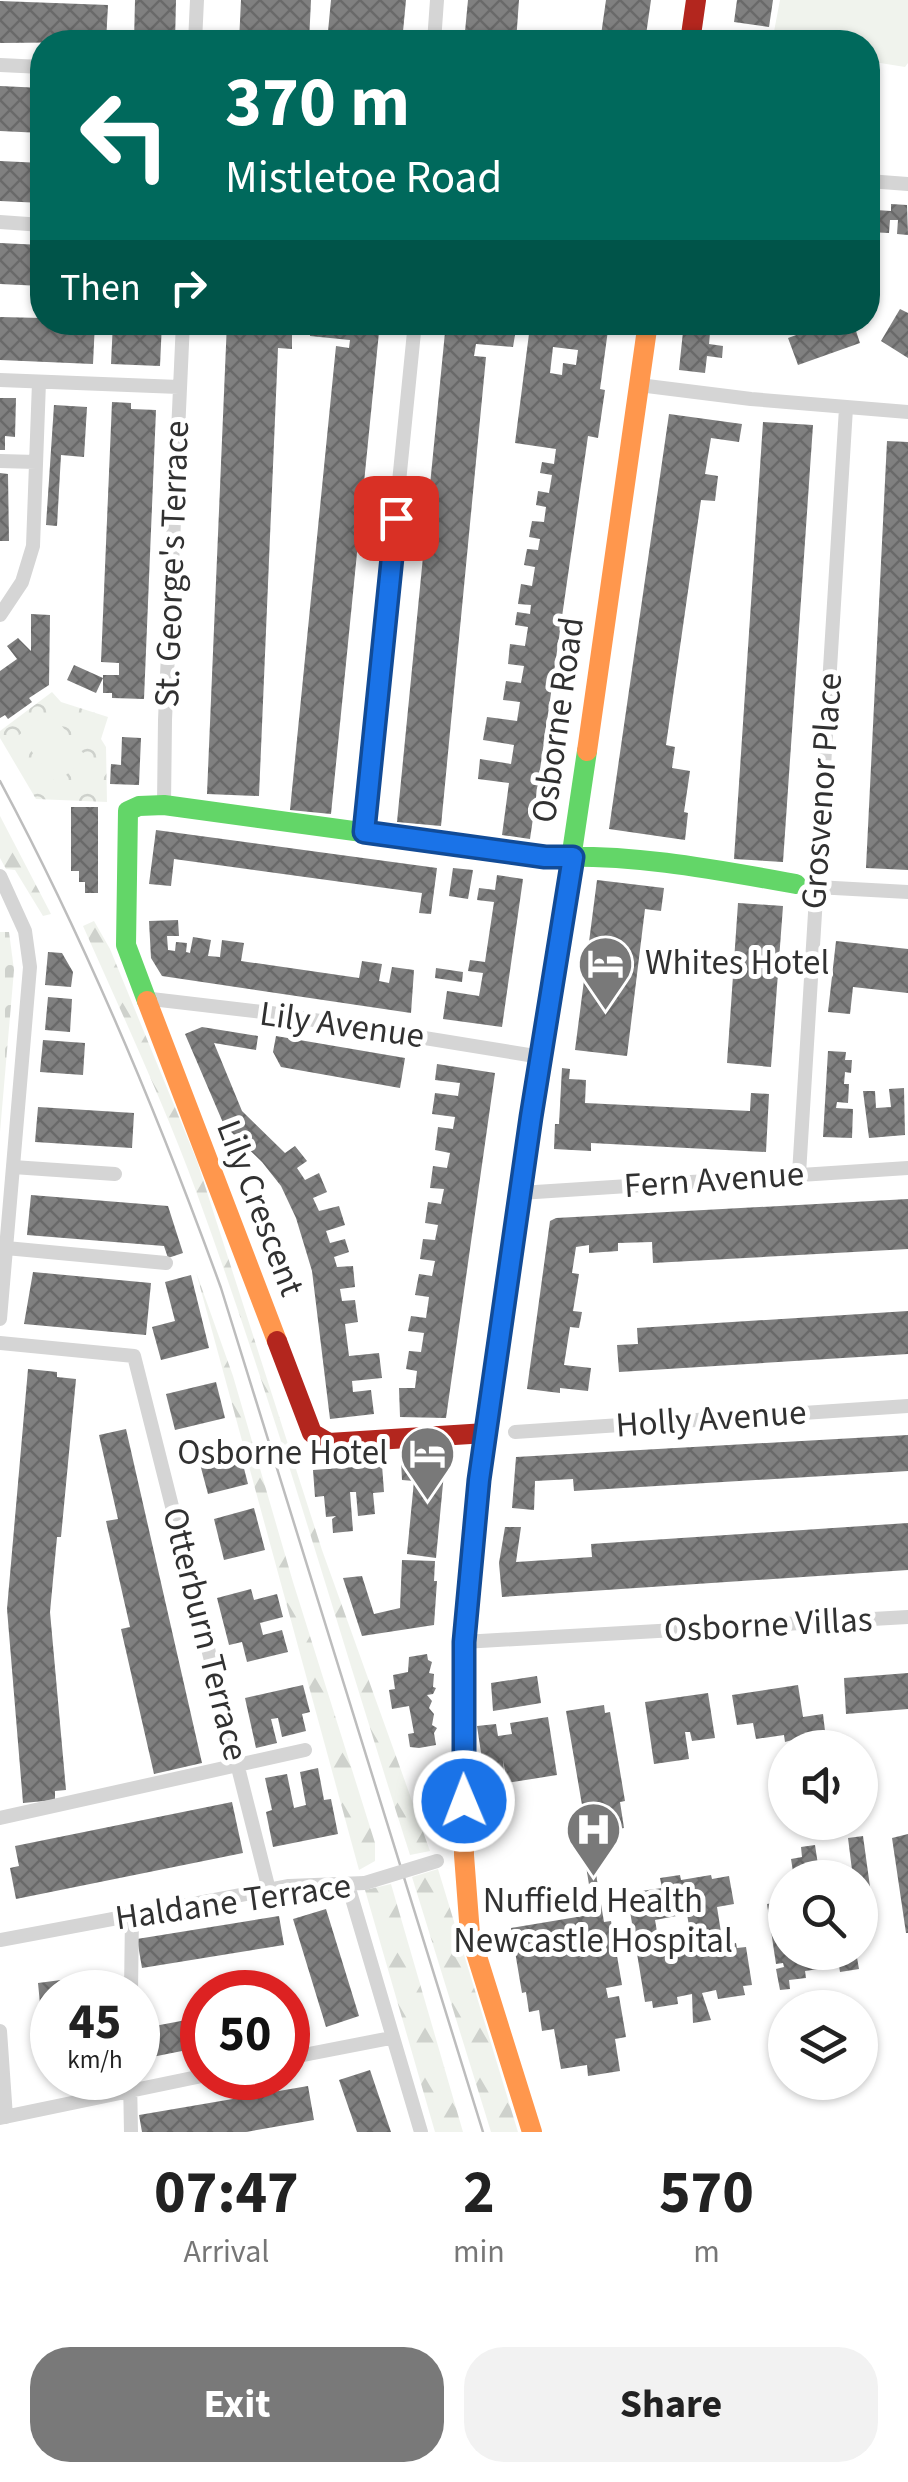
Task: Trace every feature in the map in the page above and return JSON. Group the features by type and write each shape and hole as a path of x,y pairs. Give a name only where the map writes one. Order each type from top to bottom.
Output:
{"main road":[{"path":"692,30 696,0"},
{"name":"Osborne Road","path":"532,2132 470,1934 464,1855 464,1642 486,1433 646,335"},
{"path":"164,805 545,857 587,855 706,868 806,886"},
{"name":"Lily Crescent","path":"164,805 139,806 128,811 126,945 312,1433 328,1443 486,1433"}],"street":[{"path":"196,30 197,0"},
{"path":"435,30 437,0"},
{"path":"0,65 30,66"},
{"path":"880,182 908,184"},
{"path":"0,222 30,223"},
{"name":"St. George's Terrace","path":"164,805 183,335"},
{"path":"364,832 414,335"},
{"path":"0,380 179,387"},
{"path":"0,614 22,582 33,546 39,382"},
{"path":"639,385 908,412"},
{"name":"Grosvenor Place","path":"799,1174 806,886 846,408"},
{"path":"0,460 36,462"},
{"path":"0,876 20,917 29,950 0,1319"},
{"path":"806,886 908,892"},
{"name":"Lily Avenue","path":"144,998 541,1056"},
{"path":"13,1167 115,1174"},
{"name":"Fern Avenue","path":"520,1194 908,1168"},
{"path":"6,1248 166,1263"},
{"name":"Otterburn Terrace","path":"0,1343 134,1356 269,1890"},
{"name":"Holly Avenue","path":"514,1432 908,1406"},
{"name":"Osborne Villas","path":"464,1642 908,1617"},
{"path":"0,1818 305,1750"},
{"name":"Haldane Terrace","path":"0,1940 289,1886 365,1883 464,1855"},
{"path":"348,1885 421,2132"},
{"path":"131,1970 132,1916"},
{"path":"0,2032 3,2117 68,2100"},
{"path":"310,2054 391,2038"},
{"path":"130,2100 131,2132"}],"green space":[{"path":"780,0 908,0 908,63 905,67 880,63 880,30 774,30"},
{"path":"52,692 61,702 108,717 101,739 106,747 107,802 36,799 0,738 0,731"},
{"path":"50,711 87,758 56,783 19,735"},
{"path":"0,816 51,914 43,916 15,870 6,869 0,858"},
{"path":"94,921 110,949 197,1161 322,1550 430,1851 410,1855 225,1273 170,1124 83,926"},
{"path":"0,932 9,932 14,970 0,1132"},
{"path":"196,1272 233,1376 375,1843 375,1861 359,1870"},
{"path":"438,1869 518,2132 491,2132 412,1877"},
{"path":"391,1884 463,2132 435,2132 365,1890"}],"building":[{"path":"135,0 176,0 175,30 134,30"},
{"path":"241,0 311,0 310,30 240,30"},
{"path":"331,0 406,0 403,30 328,30"},
{"path":"468,0 519,0 517,30 465,30"},
{"path":"606,0 651,0 647,30 602,30"},
{"path":"737,0 773,0 769,27 734,22"},
{"path":"0,1 108,5 107,30 30,30 30,43 0,43"},
{"path":"0,86 30,87 30,132 0,131"},
{"path":"0,161 30,162 30,202 0,201"},
{"path":"891,204 907,205 908,235 897,234 898,220 890,220 889,233 880,233 880,210 891,211"},
{"path":"0,243 30,244 30,285 0,284"},
{"path":"900,309 908,313 908,358 881,341"},
{"path":"0,317 30,318 30,335 94,335 93,364 0,360"},
{"path":"112,335 161,335 160,366 111,364"},
{"path":"226,335 292,335 292,349 278,348 259,796 207,794"},
{"path":"379,335 331,814 290,810 336,346 349,348 350,340 310,336"},
{"path":"445,335 515,335 513,347 476,344 474,356 486,357 441,826 397,822"},
{"path":"529,335 607,335 598,438 588,436 530,839 502,835 509,783 478,779 480,759 511,764 514,745 483,740 487,717 517,721 520,702 503,700 506,681 521,683 524,666 508,664 510,644 525,646 528,627 515,625 517,612 530,614 531,605 518,604 521,584 532,586 535,567 524,565 527,549 538,550 540,539 529,537 532,521 544,522 546,507 536,505 538,491 549,493 552,475 540,473 542,462 554,464 556,449 515,443","holes":["553,347 578,350 576,365 563,363 562,375 550,373"]},
{"path":"683,335 710,335 709,344 723,346 722,358 707,356 705,373 679,370"},
{"path":"857,335 860,343 798,365 788,338"},
{"path":"0,398 16,398 15,437 5,436 5,450 0,450"},
{"path":"112,402 131,403 131,409 156,410 144,699 112,698 112,693 103,693 103,675 119,675 119,663 101,662"},
{"path":"54,405 87,407 84,457 61,455 57,526 46,525"},
{"path":"669,414 742,424 739,442 711,438 705,474 718,476 715,501 701,500 666,745 675,747 672,768 690,771 684,812 688,813 685,840 609,829"},
{"path":"763,422 813,425 783,862 734,859"},
{"path":"887,441 908,442 908,870 866,868"},
{"path":"0,473 8,474 9,541 0,541"},
{"path":"31,614 50,615 49,685 8,719 5,715 0,718 0,671 17,659 7,646 18,638 31,651"},
{"path":"74,665 103,678 96,693 67,680"},
{"path":"122,737 141,738 139,785 110,784 111,764 121,765"},
{"path":"71,807 98,807 98,893 85,893 79,871 71,871"},
{"path":"156,830 437,868 431,914 419,913 422,893 174,859 171,886 149,884"},
{"path":"453,868 473,870 468,899 449,896"},
{"path":"497,875 523,879 502,1027 443,1019 447,991 479,996 483,973 468,971 470,960 485,962 494,902 477,900 479,888 495,890"},
{"path":"597,880 664,888 661,911 645,909 627,1056 575,1050"},
{"path":"738,903 783,906 771,1067 727,1063"},
{"path":"178,920 179,936 167,936 168,950 175,951 176,942 187,943 186,952 190,953 193,937 211,940 208,956 220,957 222,940 244,943 241,961 359,978 362,961 382,964 379,981 389,983 392,967 414,970 411,1013 162,976 151,958 149,921"},
{"path":"836,941 908,949 908,993 853,987 850,1014 828,1012"},
{"path":"48,952 62,953 73,972 71,987 45,985"},
{"path":"436,968 463,972 462,982 435,978"},
{"path":"48,997 72,999 70,1032 45,1030"},
{"path":"202,1027 258,1036 256,1050 214,1043 242,1111 285,1153 295,1146 307,1161 297,1168 305,1180 319,1173 327,1192 313,1198 319,1211 339,1206 345,1225 326,1231 330,1243 345,1239 349,1252 334,1257 337,1267 353,1266 355,1287 340,1289 342,1301 355,1300 358,1322 345,1324 349,1356 379,1353 382,1378 352,1381 353,1392 371,1390 374,1414 330,1419 312,1271 296,1218 281,1186 224,1125 185,1034"},
{"path":"276,1036 405,1058 400,1088 281,1067 273,1052"},
{"path":"43,1040 85,1043 83,1075 40,1072"},
{"path":"828,1051 846,1052 845,1060 852,1060 851,1073 845,1072 848,1103 837,1102 836,1108 853,1109 852,1138 823,1137"},
{"path":"437,1064 495,1073 446,1418 400,1417 399,1388 415,1388 417,1371 406,1369 409,1351 421,1352 424,1333 408,1331 411,1316 426,1318 429,1297 415,1295 419,1274 432,1276 435,1261 420,1259 423,1239 435,1240 438,1225 425,1223 428,1202 441,1204 444,1189 430,1188 433,1166 447,1168 450,1153 435,1150 438,1127 453,1129 455,1117 432,1114 435,1093 458,1096 460,1083 435,1080"},
{"path":"562,1068 570,1069 569,1079 586,1080 585,1103 750,1111 751,1093 769,1094 766,1152 591,1143 591,1151 554,1149"},
{"path":"904,1088 905,1135 869,1138 863,1091 875,1091 876,1108 891,1107 889,1089"},
{"path":"38,1107 134,1113 132,1148 35,1142"},
{"path":"31,1195 168,1206 183,1253 168,1258 164,1246 27,1235"},
{"path":"908,1199 908,1249 653,1263 652,1242 618,1243 618,1251 589,1253 589,1245 576,1247 572,1273 579,1274 573,1311 582,1312 579,1328 570,1327 564,1365 591,1368 588,1391 527,1389 550,1221 556,1218"},
{"path":"33,1272 151,1283 146,1335 24,1324"},
{"path":"191,1275 209,1348 161,1360 152,1327 175,1321 165,1282"},
{"path":"908,1311 908,1354 619,1372 617,1345 638,1344 637,1328"},
{"path":"28,1369 76,1379 50,1612 66,1790 55,1791 55,1800 23,1803 7,1609"},
{"path":"216,1382 225,1418 175,1430 166,1394"},
{"path":"126,1429 202,1763 154,1774 121,1629 130,1627 106,1521 118,1519 99,1435"},
{"path":"908,1435 908,1471 574,1491 573,1479 535,1481 534,1510 512,1508 516,1457"},
{"path":"240,1453 248,1484 208,1494 200,1464"},
{"name":"Osborne Hotel","path":"401,1461 445,1462 436,1558 407,1554 414,1481 402,1480"},
{"path":"382,1465 384,1492 373,1493 375,1514 358,1516 356,1492 350,1492 353,1531 333,1533 332,1519 336,1516 326,1517 324,1496 315,1497 313,1470"},
{"path":"254,1508 265,1550 224,1560 214,1519"},
{"path":"908,1523 908,1570 502,1597 499,1563 505,1527 521,1527 516,1562 592,1557 591,1544"},
{"path":"402,1560 435,1561 434,1625 362,1636 343,1578 362,1576 374,1614 400,1608"},
{"path":"251,1589 254,1600 277,1594 283,1617 260,1623 263,1635 282,1630 288,1652 247,1662 242,1642 229,1645 217,1598"},
{"path":"427,1654 436,1688 427,1695 432,1701 432,1725 437,1728 436,1745 410,1747 408,1734 414,1733 409,1706 392,1709 389,1690 395,1689 393,1675 408,1672 409,1657"},
{"path":"908,1673 908,1709 846,1714 844,1678"},
{"path":"537,1676 541,1703 493,1711 491,1683"},
{"path":"303,1685 310,1712 302,1714 306,1731 282,1737 278,1718 271,1719 277,1743 256,1748 245,1698"},
{"path":"798,1685 803,1717 823,1714 825,1730 768,1730 768,1737 756,1739 753,1723 737,1725 732,1695"},
{"path":"708,1693 715,1738 692,1741 690,1732 685,1732 689,1759 654,1764 645,1702"},
{"name":"Nuffield Health Newcastle Hospital","path":"604,1705 605,1713 610,1712 625,1801 620,1802 624,1828 594,1833 602,1853 598,1854 600,1867 595,1868 604,1922 611,1921 622,1985 606,1988 608,1998 619,1996 626,2037 615,2039 620,2071 588,2076 587,2065 561,2069 554,2029 542,2031 539,2010 529,2012 511,1928 583,1916 579,1893 590,1891 583,1847 589,1846 566,1711"},
{"path":"548,1717 557,1775 507,1783 503,1760 505,1783 486,1786 477,1726 496,1724 498,1736 512,1734 510,1723"},
{"path":"318,1768 324,1800 331,1799 338,1834 273,1847 266,1812 272,1810 265,1778 287,1774 294,1808 306,1805 300,1772"},
{"path":"232,1802 243,1853 16,1899 10,1868 19,1866 15,1846"},
{"path":"908,1834 908,1933 906,1933 892,1838"},
{"path":"848,1840 864,1840 866,1860 851,1860"},
{"path":"815,1845 817,1860 791,1860 802,1857 801,1847"},
{"path":"729,1876 734,1904 717,1907 723,1945 736,1943 737,1948 746,1947 752,1985 743,1986 745,1995 718,1999 716,1990 702,1993 711,2020 693,2023 692,1994 677,1997 678,2004 653,2008 652,2001 645,2002 627,1893 662,1888 660,1878","holes":["687,1914 693,1950 661,1955 655,1920"]},
{"path":"326,1909 359,2016 326,2027 293,1919"},
{"path":"279,1916 284,1945 142,1968 137,1939"},
{"path":"776,1970 812,1970 805,1971 806,1978 789,1980 790,1989 780,1990"},
{"path":"180,2021 180,2051 160,2055 160,2025"},
{"path":"370,2070 391,2132 357,2132 339,2080"},
{"path":"310,2097 314,2120 246,2132 142,2132 139,2115 226,2100"}],"tram line":[{"path":"0,781 120,1030 221,1288 483,2132"}],"traffic: fast":[{"path":"464,1763 463,1642 479,1480 587,751"},
{"path":"147,1001 126,945 128,811 139,806 164,805 545,857 671,863 796,884"}],"traffic: slow":[{"path":"587,751 646,335"},
{"path":"147,1001 277,1341"},
{"path":"464,1763 464,1855 470,1934 532,2132"}],"traffic: jam":[{"path":"692,30 696,0"},
{"path":"277,1341 312,1433 329,1443 486,1433"}],"place":[{"name":"Whites Hotel","path":"606,1012"},
{"name":"Osborne Hotel","path":"427,1502"},
{"name":"Nuffield Health Newcastle Hospital","path":"593,1879"}],"route":[{"path":"396,518 364,832 559,859 573,857 479,1480 464,1642 464,1801"}]}
